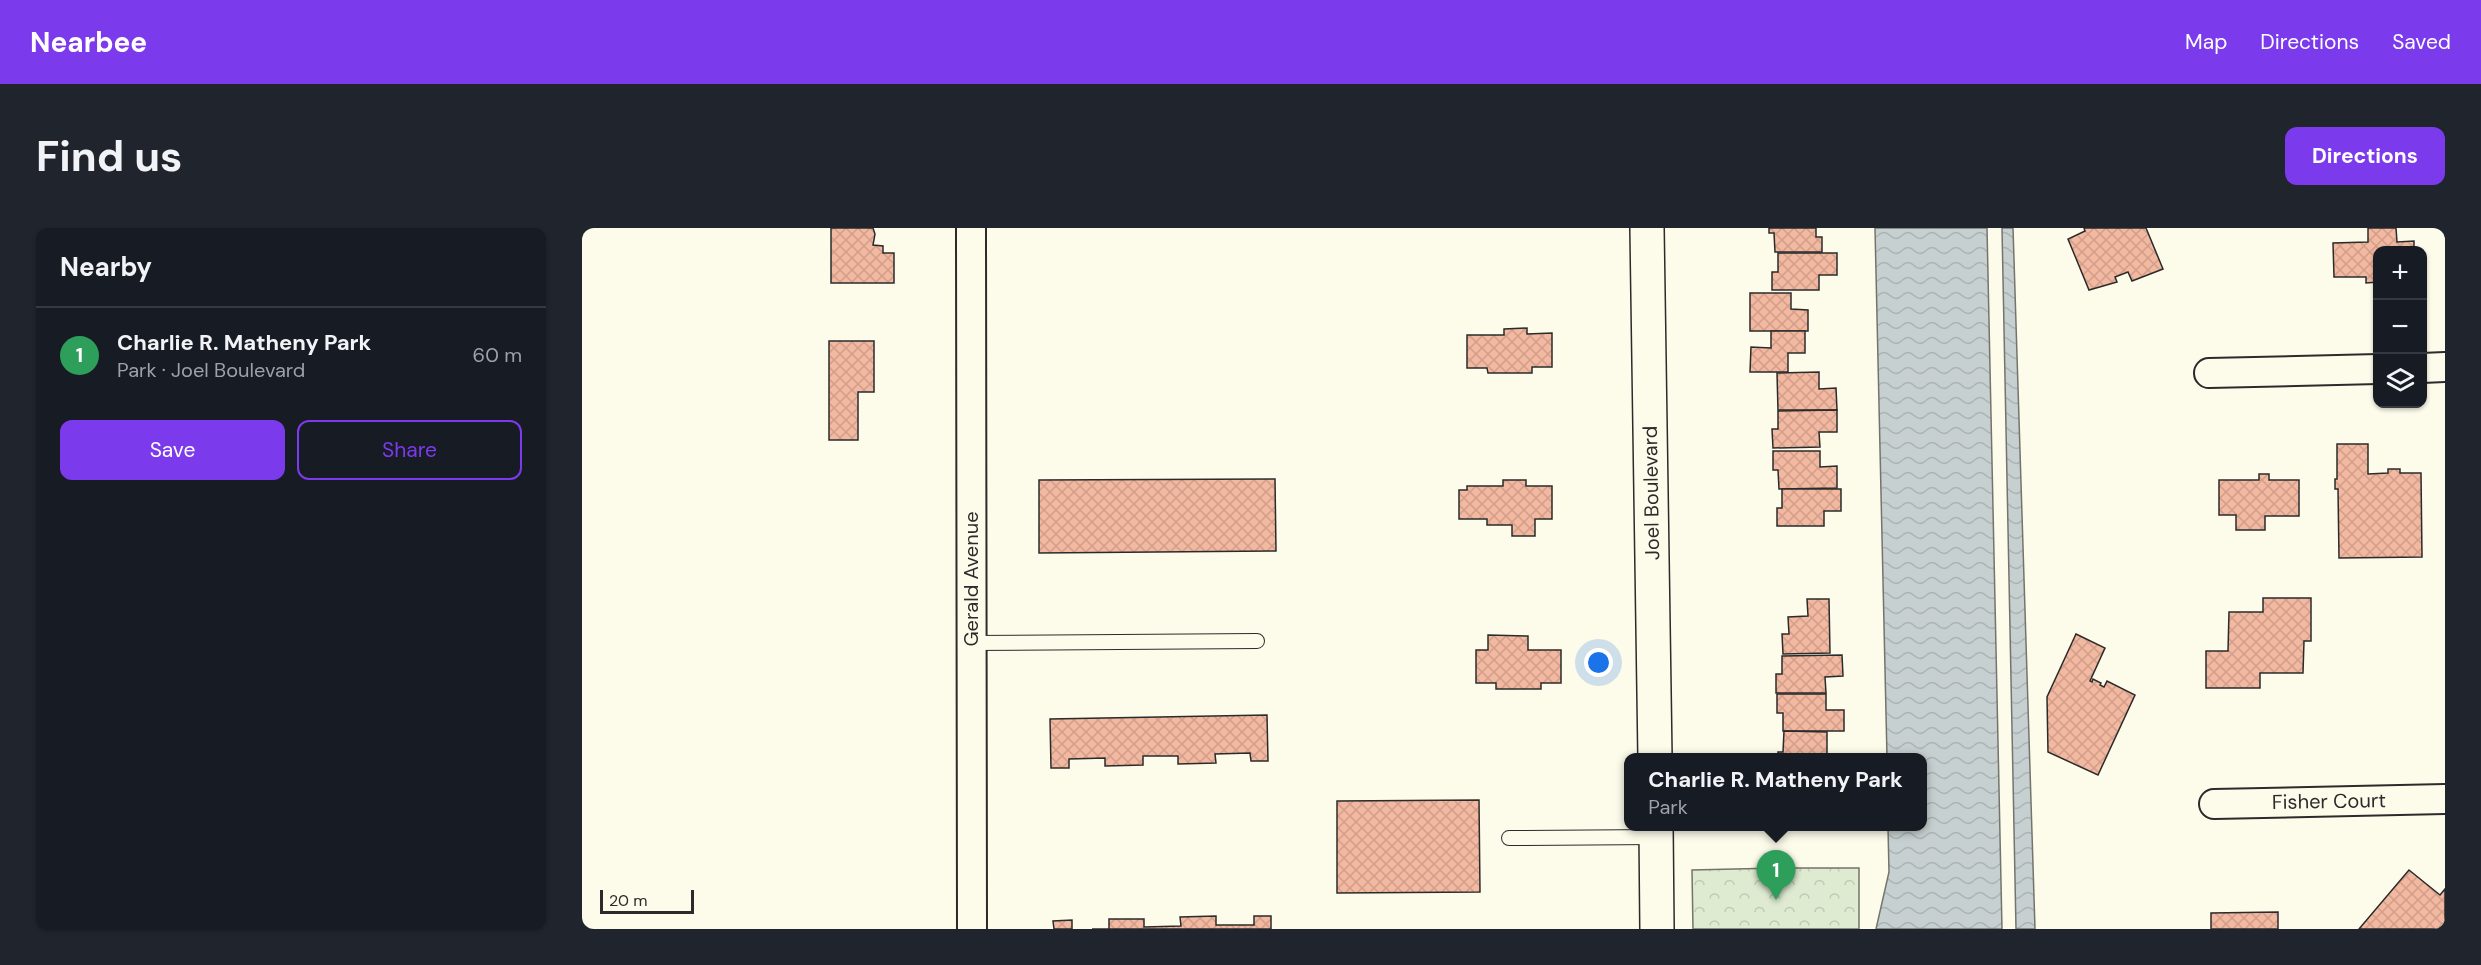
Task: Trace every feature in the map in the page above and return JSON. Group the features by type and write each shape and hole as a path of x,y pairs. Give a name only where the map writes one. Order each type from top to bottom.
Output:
{"main road":[{"name":"Joel Boulevard","path":"1647,228 1655,753"},
{"path":"1657,832 1657,929"}],"street":[{"name":"Gerald Avenue","path":"971,228 972,929"},
{"path":"2427,368 2445,367"},
{"path":"2209,373 2373,369"},
{"name":"Fisher Court","path":"2214,804 2445,799"}],"lane":[{"path":"970,643 1257,641"},
{"path":"1509,838 1657,832"}],"green space":[{"path":"1859,868 1859,929 1693,929 1692,870"}],"water":[{"path":"1875,228 1987,228 2002,929 1876,929 1889,872 1888,831 1927,831 1927,753 1887,753"},
{"path":"2002,228 2013,228 2035,929 2016,929"}],"building":[{"path":"831,228 873,228 875,234 873,245 883,246 883,253 894,253 894,283 831,283"},
{"path":"1769,228 1816,228 1816,237 1822,237 1822,252 1775,252 1774,233 1769,233"},
{"path":"2084,228 2146,228 2163,269 2132,281 2128,272 2115,277 2117,282 2089,290 2068,239 2085,231"},
{"path":"2368,228 2396,228 2397,242 2414,241 2414,246 2373,246 2373,282 2366,283 2366,277 2334,277 2333,243 2368,242"},
{"path":"1778,253 1837,253 1837,275 1819,275 1819,290 1772,290 1772,272 1778,272"},
{"path":"1750,293 1791,293 1791,309 1808,310 1808,331 1750,331"},
{"path":"1527,328 1527,334 1552,333 1552,367 1532,367 1532,373 1488,373 1487,368 1467,368 1467,335 1504,335 1504,329"},
{"path":"1771,331 1805,331 1805,353 1788,353 1788,372 1750,372 1751,347 1771,348"},
{"path":"829,341 874,341 874,392 858,392 858,440 829,440"},
{"path":"1819,372 1819,389 1836,388 1837,410 1778,410 1777,373"},
{"path":"1837,410 1837,432 1819,432 1820,447 1773,448 1772,429 1778,429 1778,411"},
{"path":"2337,444 2368,444 2368,474 2388,473 2388,469 2400,469 2400,473 2421,473 2422,557 2339,558 2338,489 2335,489"},
{"path":"1773,451 1820,451 1820,467 1837,466 1837,488 1779,489 1778,470 1773,470"},
{"path":"2259,474 2269,474 2269,480 2299,480 2299,516 2265,516 2265,530 2236,530 2236,515 2219,515 2219,480 2259,480"},
{"path":"1275,479 1276,551 1039,553 1039,480"},
{"path":"1503,480 1526,480 1526,486 1552,486 1552,519 1535,519 1535,536 1512,536 1512,525 1487,525 1487,519 1459,519 1459,490 1467,490 1467,486 1503,486"},
{"path":"1782,489 1841,489 1841,511 1824,511 1824,526 1777,526 1777,508 1782,508"},
{"path":"2263,598 2311,598 2311,641 2304,641 2303,673 2260,673 2260,688 2206,688 2206,651 2228,651 2229,612 2263,612"},
{"path":"1807,599 1829,599 1830,653 1783,654 1782,634 1789,634 1788,617 1808,616"},
{"path":"2076,634 2105,648 2090,681 2092,682 2093,679 2104,687 2107,681 2135,695 2098,775 2048,752 2047,697"},
{"path":"1488,635 1528,636 1528,650 1561,650 1561,683 1541,683 1541,689 1496,689 1496,683 1476,683 1476,650 1488,650"},
{"path":"1842,655 1843,676 1825,677 1826,693 1776,693 1776,674 1782,674 1782,656"},
{"path":"1777,694 1826,694 1826,710 1844,710 1844,731 1783,731 1783,713 1777,713"},
{"path":"1267,715 1268,761 1251,761 1250,753 1215,754 1216,763 1178,764 1178,756 1143,756 1143,765 1105,766 1105,758 1069,759 1069,768 1051,768 1050,719"},
{"path":"1784,731 1827,732 1827,753 1778,753 1783,752"},
{"path":"1479,800 1480,892 1337,893 1337,801"},
{"path":"2409,870 2440,895 2445,889 2445,929 2359,929"},
{"path":"2278,912 2278,929 2211,929 2211,913"},
{"path":"1216,916 1216,925 1254,925 1254,916 1271,916 1271,929 1109,929 1109,919 1144,919 1144,927 1181,926 1180,917"},
{"path":"1072,920 1072,929 1054,929 1053,921"}],"place":[{"name":"Charlie R. Matheny Park","path":"1776,900"}]}
